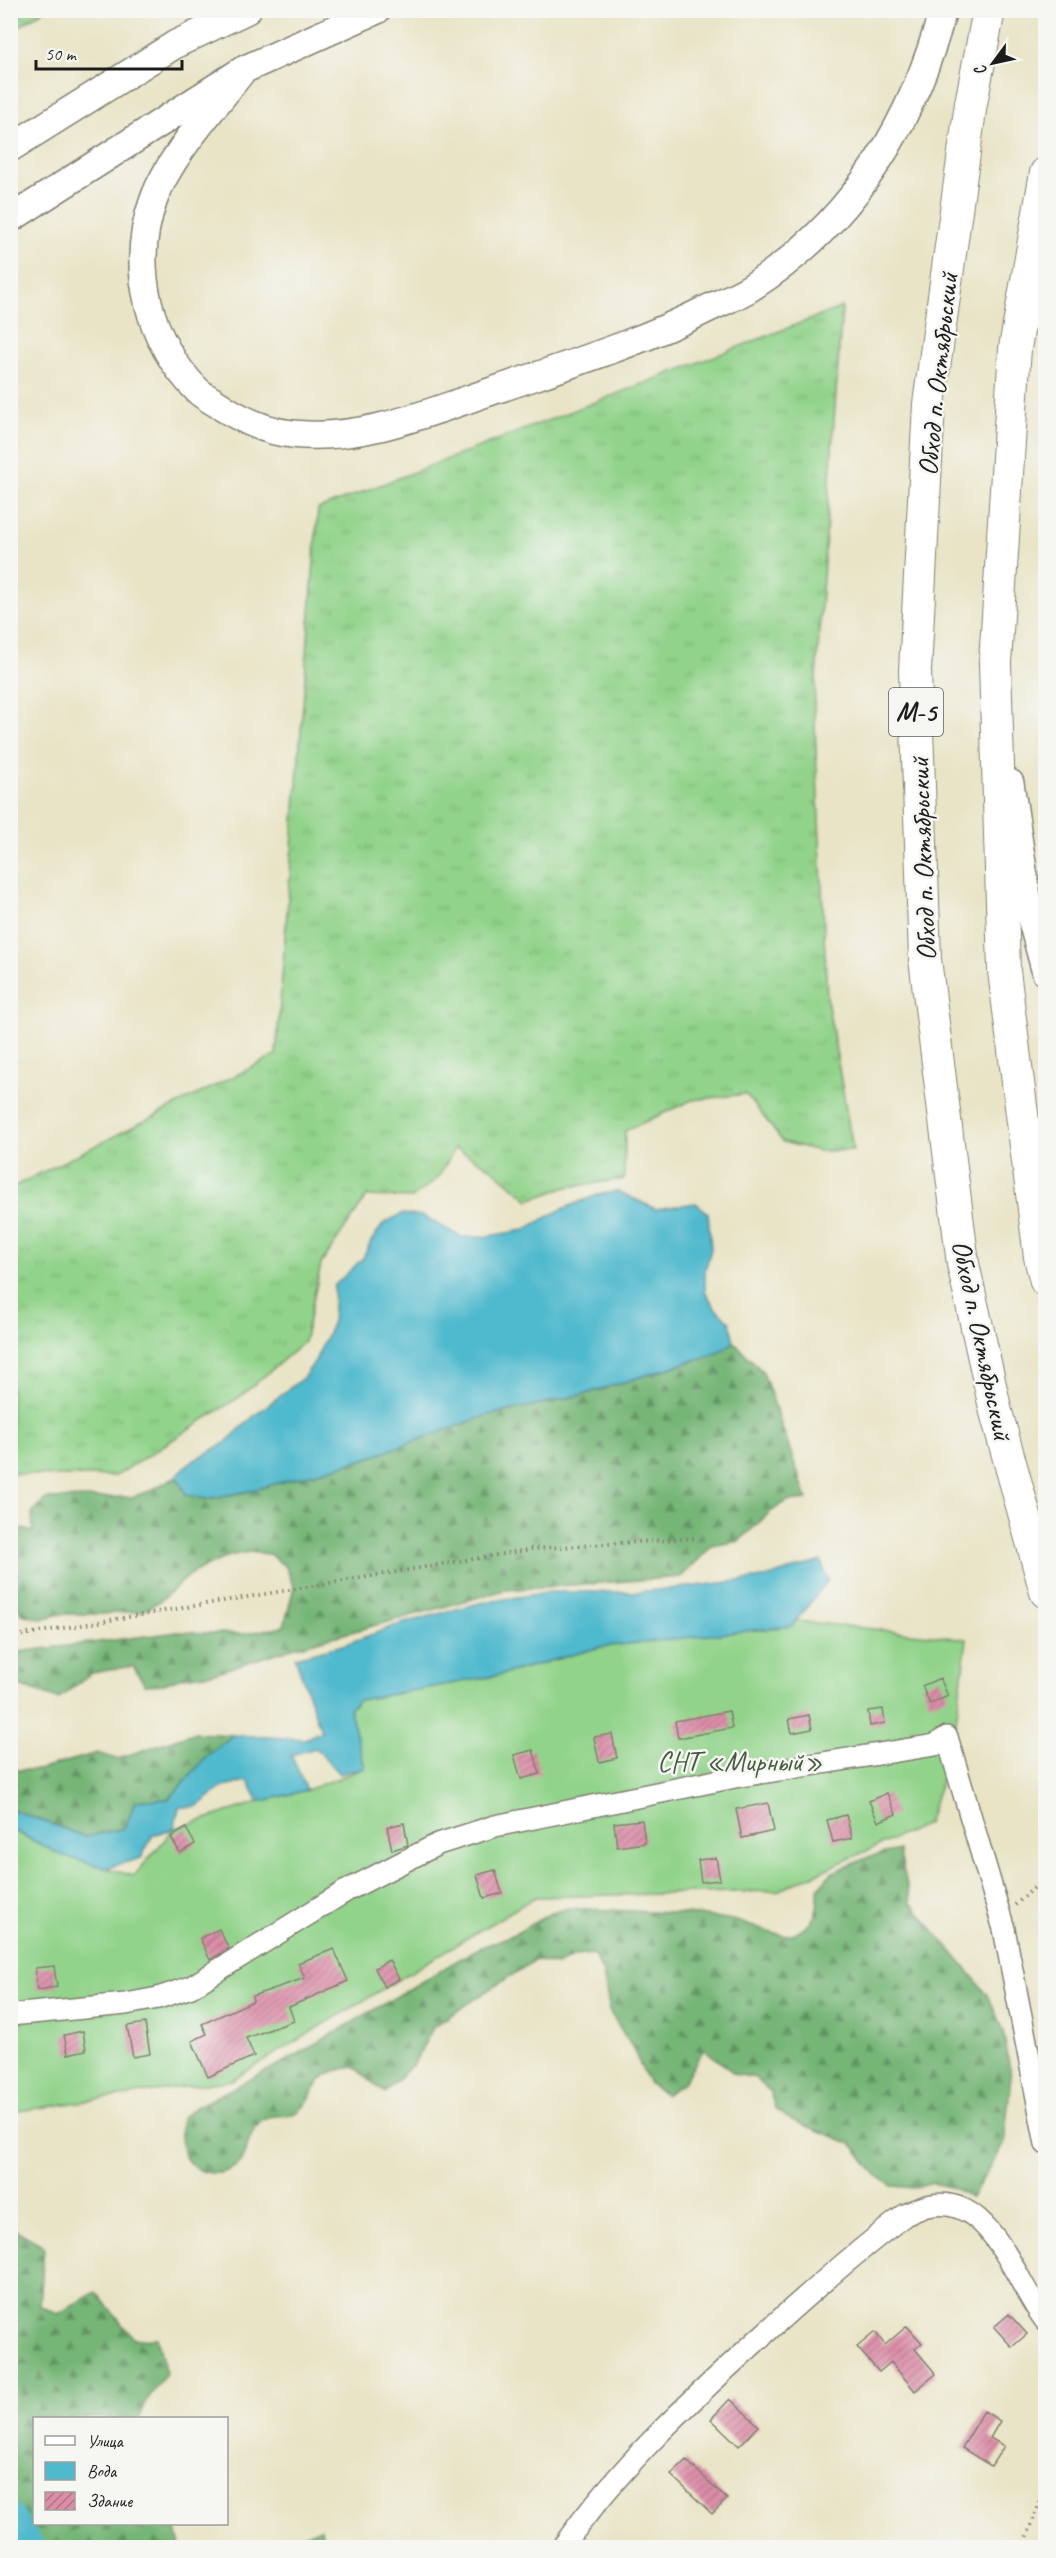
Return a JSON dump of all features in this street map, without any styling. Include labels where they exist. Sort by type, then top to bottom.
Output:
[{"type":"highway","name":"Обход п. Октябрьский","points":[[988,10],[971,103],[929,404],[915,671],[925,959],[963,1264],[996,1413],[1043,1582]]},
{"type":"highway","points":[[1046,172],[1015,348],[996,652],[1004,971],[1040,1257],[1046,1281]]},
{"type":"main road","points":[[10,148],[176,44],[247,10]]},
{"type":"main road","points":[[10,219],[243,70],[377,10]]},
{"type":"main road","points":[[243,70],[174,160],[154,197],[143,238],[143,281],[154,326],[172,362],[200,393],[244,420],[290,434],[339,436],[389,425],[592,357],[677,324],[749,288],[810,242],[863,184],[900,127],[930,57],[943,10]]},
{"type":"main road","points":[[996,694],[1029,910],[1046,973]]},
{"type":"street","points":[[10,2015],[126,2004],[158,1998],[191,1987],[346,1891],[438,1844],[495,1826],[735,1777],[935,1745],[947,1737],[1001,1918],[1046,2144]]},
{"type":"street","points":[[561,2547],[585,2515],[681,2410],[782,2318],[906,2215],[927,2206],[949,2205],[967,2210],[1010,2259],[1036,2310],[1046,2321]]},
{"type":"path","points":[[10,1636],[532,1549],[695,1538]]},
{"type":"path","points":[[1001,1918],[1046,1877]]},
{"type":"path","points":[[1022,2547],[1046,2488]]},
{"type":"green space","points":[[11,10],[43,10],[43,11],[11,32]]},
{"type":"green space","points":[[842,307],[814,706],[827,999],[853,1150],[819,1151],[783,1142],[746,1094],[692,1100],[625,1131],[624,1179],[567,1187],[529,1200],[490,1167],[455,1148],[438,1178],[412,1198],[367,1196],[321,1264],[304,1342],[241,1396],[116,1476],[11,1473],[11,1188],[276,1055],[318,509]]},
{"type":"green space","points":[[734,1342],[763,1372],[807,1499],[787,1501],[769,1513],[739,1541],[712,1546],[681,1577],[505,1590],[292,1648],[214,1673],[182,1677],[164,1684],[145,1685],[133,1666],[92,1673],[58,1699],[16,1685],[11,1686],[11,1653],[178,1632],[244,1634],[284,1626],[294,1587],[286,1567],[269,1554],[249,1552],[229,1556],[192,1573],[160,1601],[143,1611],[61,1614],[41,1619],[22,1614],[15,1602],[11,1623],[11,1526],[33,1532],[32,1513],[46,1499],[131,1497],[150,1491],[176,1476],[187,1495],[207,1499],[249,1491],[365,1459],[485,1416],[585,1394],[718,1353]]},
{"type":"green space","name":"СНТ «Мирный»","points":[[796,1621],[967,1639],[953,1744],[927,1824],[777,1891],[535,1897],[232,2080],[11,2112],[10,1829],[61,1855],[134,1876],[174,1829],[259,1802],[307,1790],[365,1768],[349,1708],[359,1700],[500,1675],[600,1647]]},
{"type":"green space","points":[[193,1733],[233,1735],[209,1754],[169,1799],[136,1801],[125,1828],[86,1837],[11,1809],[10,1770],[38,1770],[97,1753],[117,1759]]},
{"type":"green space","points":[[899,1850],[911,1903],[988,1995],[1003,2031],[1011,2076],[1004,2145],[971,2198],[953,2188],[933,2183],[915,2188],[892,2186],[876,2175],[852,2144],[794,2121],[776,2110],[770,2092],[755,2078],[735,2074],[704,2049],[682,2084],[666,2094],[649,2084],[632,2047],[610,2012],[603,1973],[593,1954],[574,1956],[556,1965],[535,1960],[434,2026],[414,2063],[385,2093],[354,2067],[334,2071],[325,2076],[305,2105],[297,2112],[272,2116],[261,2122],[253,2131],[241,2160],[232,2169],[216,2173],[201,2170],[194,2167],[184,2154],[181,2141],[181,2118],[196,2107],[290,2059],[477,1949],[515,1934],[549,1914],[568,1908],[692,1915],[733,1920],[772,1933],[788,1935],[802,1930],[812,1921],[817,1910],[818,1889],[831,1873],[871,1856]]},
{"type":"green space","points":[[10,2227],[44,2246],[40,2306],[58,2314],[96,2292],[134,2339],[157,2338],[166,2374],[144,2404],[140,2417],[33,2417],[33,2525],[175,2525],[180,2547],[11,2547]]},
{"type":"green space","points":[[321,2528],[325,2547],[292,2547],[301,2536]]},
{"type":"water","points":[[617,1191],[656,1209],[696,1203],[708,1213],[711,1249],[705,1270],[705,1291],[715,1308],[730,1322],[734,1342],[718,1353],[585,1394],[485,1416],[365,1459],[249,1491],[206,1499],[187,1495],[176,1476],[189,1463],[225,1443],[255,1415],[304,1377],[315,1361],[332,1324],[334,1286],[363,1258],[384,1223],[402,1214],[423,1216],[461,1237],[483,1237],[524,1230],[560,1210],[597,1195]]},
{"type":"water","points":[[821,1561],[828,1580],[792,1626],[600,1647],[500,1675],[359,1700],[349,1708],[365,1768],[339,1774],[316,1748],[291,1755],[307,1790],[259,1802],[248,1781],[224,1786],[196,1807],[179,1807],[174,1829],[153,1835],[141,1858],[106,1868],[61,1855],[11,1829],[11,1809],[86,1837],[125,1828],[135,1801],[169,1799],[209,1754],[233,1735],[305,1739],[321,1731],[295,1657],[343,1645],[400,1624],[480,1603],[550,1592],[636,1592],[763,1578]]},
{"type":"building","points":[[940,1678],[948,1696],[930,1704],[922,1686]]},
{"type":"building","points":[[883,1709],[885,1723],[870,1726],[868,1711]]},
{"type":"building","points":[[729,1711],[732,1728],[678,1738],[675,1721]]},
{"type":"building","points":[[809,1715],[812,1729],[792,1733],[789,1719]]},
{"type":"building","points":[[612,1734],[617,1758],[599,1762],[594,1737]]},
{"type":"building","points":[[533,1750],[540,1774],[521,1779],[514,1755]]},
{"type":"building","points":[[887,1793],[896,1814],[878,1822],[869,1801]]},
{"type":"building","points":[[768,1803],[774,1831],[742,1838],[736,1809]]},
{"type":"building","points":[[846,1815],[852,1838],[833,1842],[827,1820]]},
{"type":"building","points":[[642,1820],[645,1843],[617,1847],[614,1823]]},
{"type":"building","points":[[404,1823],[408,1845],[392,1850],[387,1827]]},
{"type":"building","points":[[186,1828],[195,1844],[180,1853],[171,1837]]},
{"type":"building","points":[[716,1858],[720,1880],[701,1882],[698,1860]]},
{"type":"building","points":[[495,1870],[502,1893],[484,1898],[477,1875]]},
{"type":"building","points":[[219,1929],[229,1949],[210,1960],[200,1938]]},
{"type":"building","points":[[334,1949],[348,1981],[289,2007],[294,2021],[246,2038],[254,2056],[208,2077],[192,2041],[207,2034],[202,2024],[253,2001],[252,1996],[305,1978],[298,1963]]},
{"type":"building","points":[[389,1960],[399,1979],[384,1987],[375,1968]]},
{"type":"building","points":[[54,1966],[57,1987],[37,1990],[35,1968]]},
{"type":"building","points":[[145,2023],[150,2054],[133,2057],[127,2026]]},
{"type":"building","points":[[83,2031],[86,2050],[68,2054],[64,2035]]},
{"type":"building","points":[[1009,2314],[1027,2334],[1012,2347],[994,2327]]},
{"type":"building","points":[[907,2326],[922,2343],[915,2349],[936,2374],[915,2391],[891,2362],[879,2372],[857,2347],[875,2332],[885,2345]]},
{"type":"building","points":[[730,2399],[759,2426],[739,2446],[711,2419]]},
{"type":"building","points":[[984,2411],[1000,2421],[990,2438],[1004,2446],[991,2466],[962,2448]]},
{"type":"building","points":[[686,2460],[727,2499],[712,2514],[671,2475]]},
{"type":"waterway","points":[[10,2521],[26,2548]]}]
